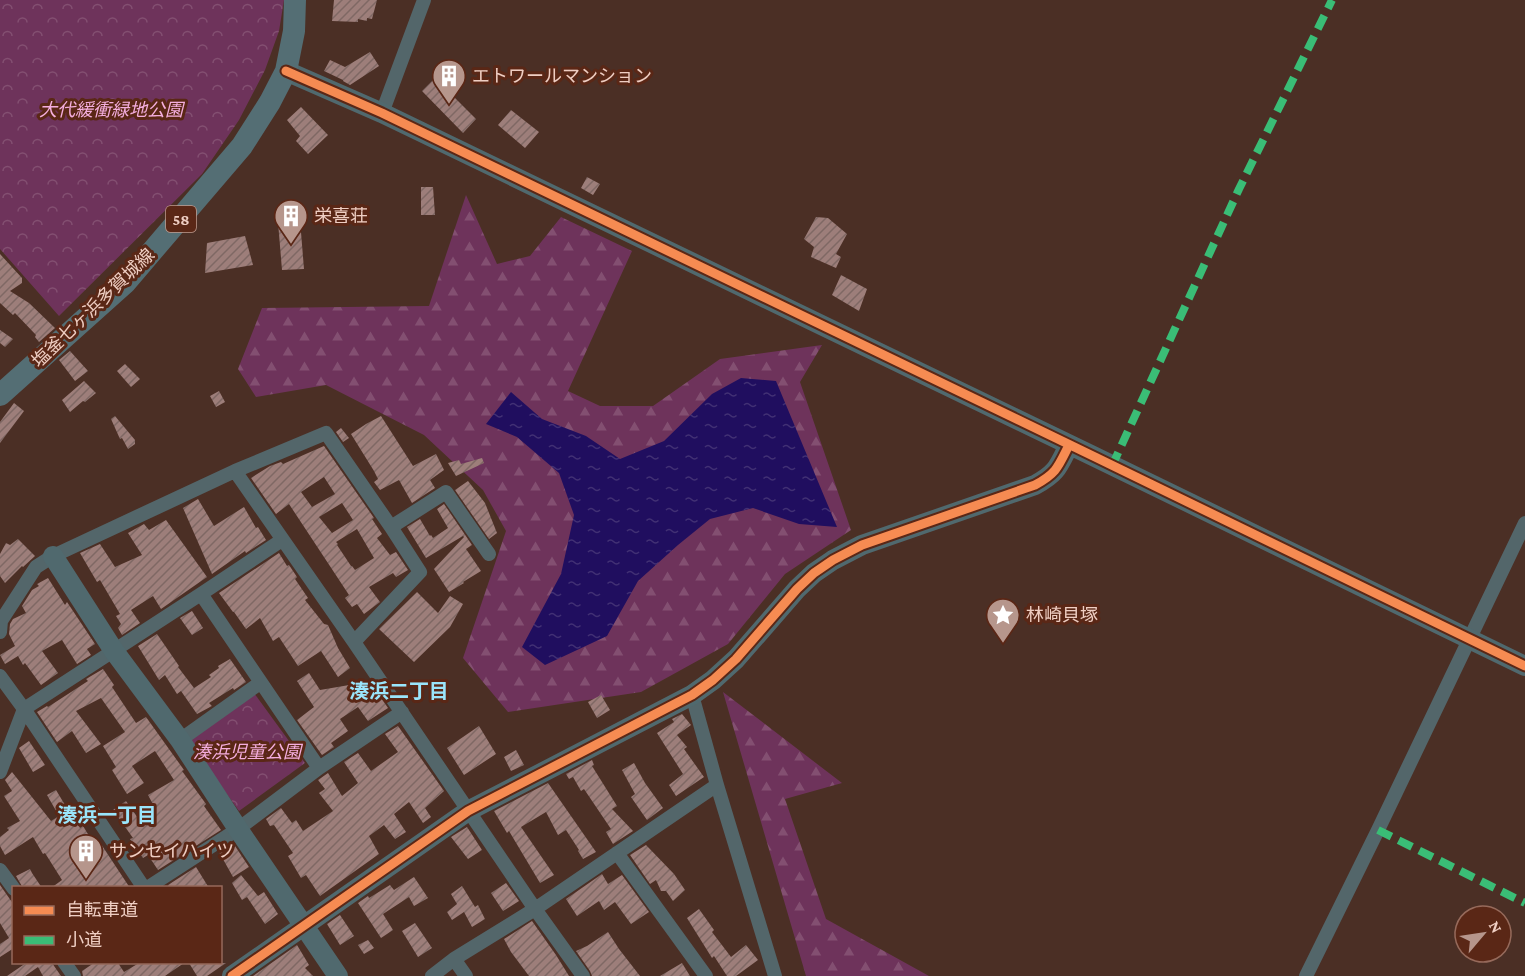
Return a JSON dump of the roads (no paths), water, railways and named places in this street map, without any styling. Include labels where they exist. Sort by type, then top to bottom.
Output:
[{"type":"main road","name":"塩釜七ヶ浜多賀城線","points":[[0,395],[125,283],[242,146],[270,102],[286,71],[293,37],[295,0]]},
{"type":"street","points":[[382,113],[424,0]]},
{"type":"street","points":[[286,71],[382,113],[1525,666]]},
{"type":"street","points":[[0,632],[1,621],[36,567],[54,556],[235,471],[326,433],[420,572],[354,642]]},
{"type":"street","points":[[232,976],[468,811],[692,695],[736,659],[797,589],[833,560],[862,545],[1035,485],[1054,473],[1069,445]]},
{"type":"street","points":[[235,471],[583,976]]},
{"type":"street","points":[[391,526],[446,492],[489,554]]},
{"type":"street","points":[[1306,976],[1525,523]]},
{"type":"street","points":[[0,772],[24,709],[282,540]]},
{"type":"street","points":[[54,556],[114,651],[180,740],[338,976]]},
{"type":"street","points":[[201,594],[319,768]]},
{"type":"street","points":[[0,676],[145,886]]},
{"type":"street","points":[[180,740],[260,683]]},
{"type":"street","points":[[692,695],[775,976]]},
{"type":"street","points":[[149,886],[238,829],[319,768],[402,712]]},
{"type":"street","points":[[432,976],[454,959],[535,909],[717,785]]},
{"type":"street","points":[[617,853],[706,976]]},
{"type":"street","points":[[0,870],[12,886]]},
{"type":"street","points":[[454,959],[466,976]]},
{"type":"street","points":[[65,964],[74,976]]},
{"type":"water","points":[[741,378],[776,381],[837,527],[799,524],[753,508],[710,519],[638,581],[607,636],[545,665],[522,647],[561,574],[574,515],[559,473],[517,437],[486,424],[511,392],[542,419],[586,436],[620,459],[664,441],[712,394]]},
{"type":"place","name":"エトワールマンション","points":[[449,105]]},
{"type":"place","name":"栄喜荘","points":[[291,245]]},
{"type":"place","name":"林崎貝塚","points":[[1003,644]]},
{"type":"place","name":"サンセイハイツ","points":[[86,880]]},
{"type":"district","name":"湊浜二丁目","points":[[399,691]]},
{"type":"district","name":"湊浜一丁目","points":[[107,815]]},
{"type":"park label","name":"大代緩衝緑地公園","points":[[111,110]]},
{"type":"park label","name":"湊浜児童公園","points":[[247,752]]}]
